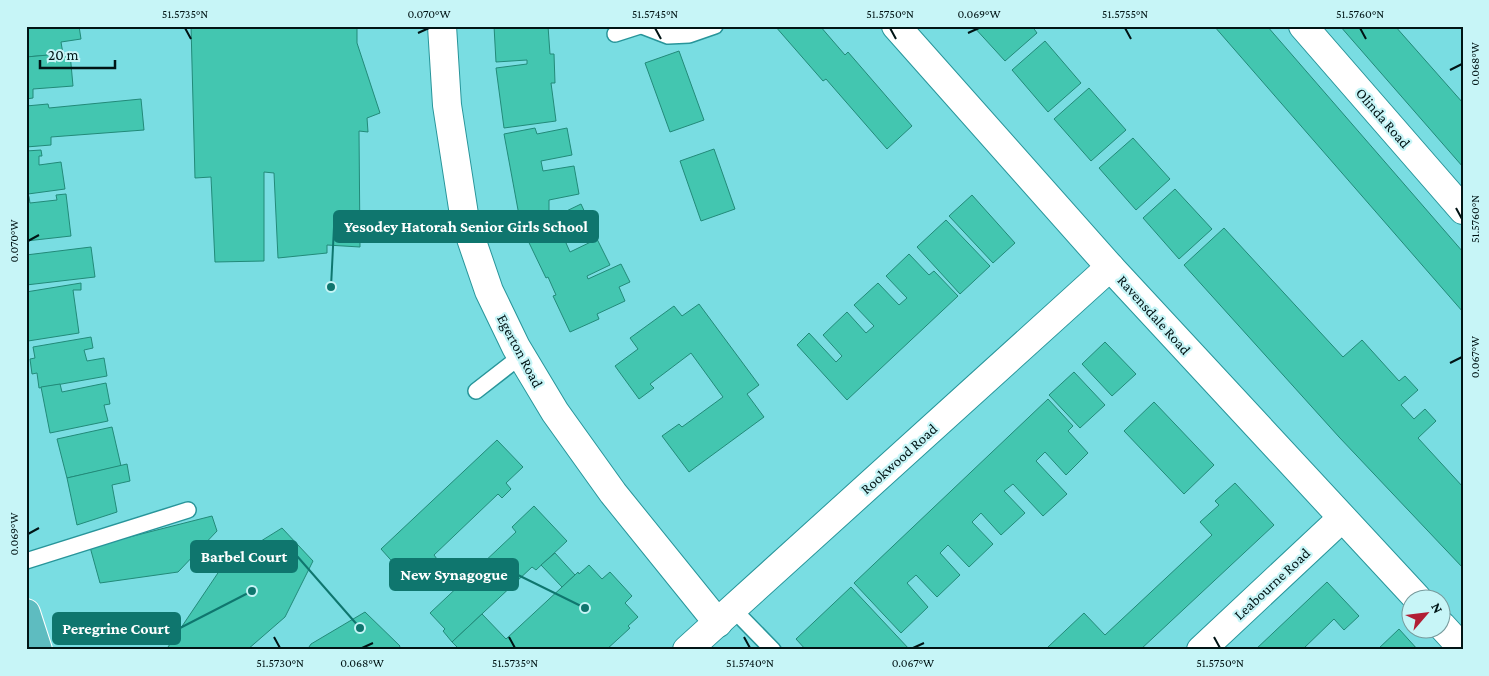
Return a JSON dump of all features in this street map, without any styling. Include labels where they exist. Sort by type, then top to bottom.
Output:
[{"type":"highway","points":[[26,613],[38,650]]},
{"type":"street","name":"Egerton Road","points":[[442,26],[447,105],[465,221],[489,291],[516,347],[555,412],[613,493],[726,616]]},
{"type":"street","name":"Ravensdale Road","points":[[896,26],[1110,267],[1408,588]]},
{"type":"street","name":"Olinda Road","points":[[1303,26],[1463,210]]},
{"type":"street","name":"Rookwood Road","points":[[687,650],[1110,267]]},
{"type":"street","name":"Leabourne Road","points":[[1201,650],[1342,518]]},
{"type":"street","points":[[1452,637],[1463,649]]},
{"type":"lane","points":[[615,34],[641,26],[668,36],[689,35],[715,26]]},
{"type":"lane","points":[[476,391],[521,356]]},
{"type":"lane","points":[[26,562],[188,510]]},
{"type":"lane","points":[[726,616],[774,650]]},
{"type":"building","points":[[26,26],[79,26],[81,39],[61,42],[63,54],[26,57]]},
{"type":"building","points":[[191,26],[357,26],[357,43],[380,113],[367,118],[368,132],[359,131],[360,247],[327,245],[327,253],[278,258],[274,173],[264,172],[264,261],[215,262],[211,177],[195,178]]},
{"type":"building","points":[[494,26],[548,26],[550,54],[554,54],[555,83],[551,83],[556,121],[504,128],[496,68],[527,64],[527,60],[496,62]]},
{"type":"building","points":[[775,26],[820,26],[845,55],[848,52],[912,126],[887,149],[826,79],[823,81]]},
{"type":"building","points":[[973,26],[1032,26],[1037,33],[1005,61]]},
{"type":"building","points":[[1214,26],[1267,26],[1463,252],[1463,312]]},
{"type":"building","points":[[1340,26],[1395,26],[1463,103],[1463,167]]},
{"type":"building","points":[[1045,41],[1081,83],[1048,112],[1012,70]]},
{"type":"building","points":[[679,51],[704,120],[670,132],[645,63]]},
{"type":"building","points":[[70,53],[73,86],[33,89],[33,98],[26,99],[26,57]]},
{"type":"building","points":[[1089,88],[1126,130],[1091,161],[1054,119]]},
{"type":"building","points":[[141,99],[144,130],[51,137],[51,145],[26,147],[26,106],[48,104],[49,108]]},
{"type":"building","points":[[535,128],[537,134],[567,128],[572,155],[541,161],[543,171],[574,166],[579,194],[549,200],[549,213],[552,218],[581,204],[593,230],[566,243],[570,252],[597,239],[610,265],[587,276],[588,279],[621,264],[630,282],[619,287],[625,301],[597,314],[599,319],[570,332],[553,296],[556,295],[548,277],[546,278],[521,226],[504,134]]},
{"type":"building","points":[[1133,138],[1170,179],[1136,210],[1099,168]]},
{"type":"building","points":[[714,149],[735,209],[701,221],[680,161]]},
{"type":"building","points":[[41,150],[42,156],[39,156],[39,165],[61,162],[65,189],[28,194],[29,197],[26,197],[26,151]]},
{"type":"building","points":[[1175,189],[1212,229],[1179,259],[1143,218]]},
{"type":"building","points":[[66,194],[71,236],[26,241],[26,197],[29,197],[30,203],[57,200],[56,195]]},
{"type":"building","points":[[972,195],[1015,243],[993,263],[949,216]]},
{"type":"building","points":[[946,220],[990,266],[960,294],[917,247]]},
{"type":"building","points":[[1224,228],[1343,357],[1362,340],[1399,381],[1405,376],[1418,390],[1401,405],[1414,419],[1425,409],[1436,421],[1418,438],[1463,487],[1463,568],[1339,437],[1184,265]]},
{"type":"building","points":[[91,247],[95,277],[26,285],[26,255]]},
{"type":"building","points":[[909,254],[929,275],[934,271],[958,296],[847,400],[797,345],[809,333],[836,362],[842,356],[823,335],[847,312],[866,333],[874,326],[854,305],[878,283],[899,305],[907,298],[886,276]]},
{"type":"building","points":[[81,283],[81,290],[73,290],[79,333],[28,341],[26,331],[26,292]]},
{"type":"building","points":[[699,304],[759,385],[747,394],[764,417],[689,472],[662,436],[679,424],[682,427],[723,397],[691,353],[650,384],[654,388],[639,399],[615,366],[638,349],[630,338],[674,306],[682,316]]},
{"type":"building","points":[[91,337],[93,348],[84,350],[87,361],[104,358],[107,376],[39,388],[37,373],[32,374],[30,359],[35,358],[33,347]]},
{"type":"building","points":[[1105,342],[1136,374],[1112,396],[1082,364]]},
{"type":"building","points":[[1074,372],[1105,405],[1080,428],[1049,395]]},
{"type":"building","points":[[106,383],[110,404],[104,405],[108,421],[50,433],[41,387],[60,384],[62,392]]},
{"type":"building","points":[[1048,399],[1073,426],[1068,431],[1088,453],[1066,475],[1045,452],[1036,461],[1067,494],[1043,516],[1013,484],[1004,491],[1025,513],[1001,535],[981,513],[972,522],[993,544],[969,567],[948,545],[940,553],[960,575],[937,597],[916,575],[907,583],[928,607],[901,633],[854,583]]},
{"type":"building","points":[[1154,402],[1214,465],[1184,494],[1124,431]]},
{"type":"building","points":[[112,427],[121,466],[67,478],[57,439]]},
{"type":"building","points":[[497,440],[523,467],[506,483],[511,489],[502,498],[498,494],[434,555],[437,559],[429,567],[423,561],[406,577],[381,549]]},
{"type":"building","points":[[127,464],[130,481],[112,485],[117,512],[77,525],[67,478]]},
{"type":"building","points":[[1235,483],[1274,525],[1140,650],[1051,650],[1048,647],[1084,613],[1105,635],[1212,535],[1200,522],[1219,505],[1215,501]]},
{"type":"building","points":[[534,506],[567,541],[536,570],[532,567],[452,642],[443,631],[445,629],[430,613],[516,532],[512,527]]},
{"type":"building","points":[[212,516],[217,531],[178,572],[100,583],[90,547]]},
{"type":"building","points":[[282,528],[313,561],[285,617],[247,650],[166,650],[224,564]]},
{"type":"building","points":[[555,553],[575,575],[562,587],[541,565]]},
{"type":"building","points":[[589,565],[602,579],[610,572],[632,596],[625,603],[638,617],[628,626],[630,628],[606,650],[460,650],[452,642],[482,614],[506,639],[578,572],[579,574]]},
{"type":"building","points":[[1327,582],[1359,616],[1344,630],[1334,619],[1302,650],[1255,650]]},
{"type":"building","points":[[851,587],[910,650],[806,650],[796,639]]},
{"type":"building","points":[[365,612],[400,646],[398,650],[307,650],[311,644]]},
{"type":"building","points":[[1399,629],[1402,632],[1402,638],[1407,638],[1418,650],[1377,650]]},
{"type":"place","name":"Yesodey Hatorah Senior Girls School","points":[[331,287]]},
{"type":"place","name":"Peregrine Court","points":[[252,591]]},
{"type":"place","name":"New Synagogue","points":[[585,608]]},
{"type":"place","name":"Barbel Court","points":[[360,628]]}]
